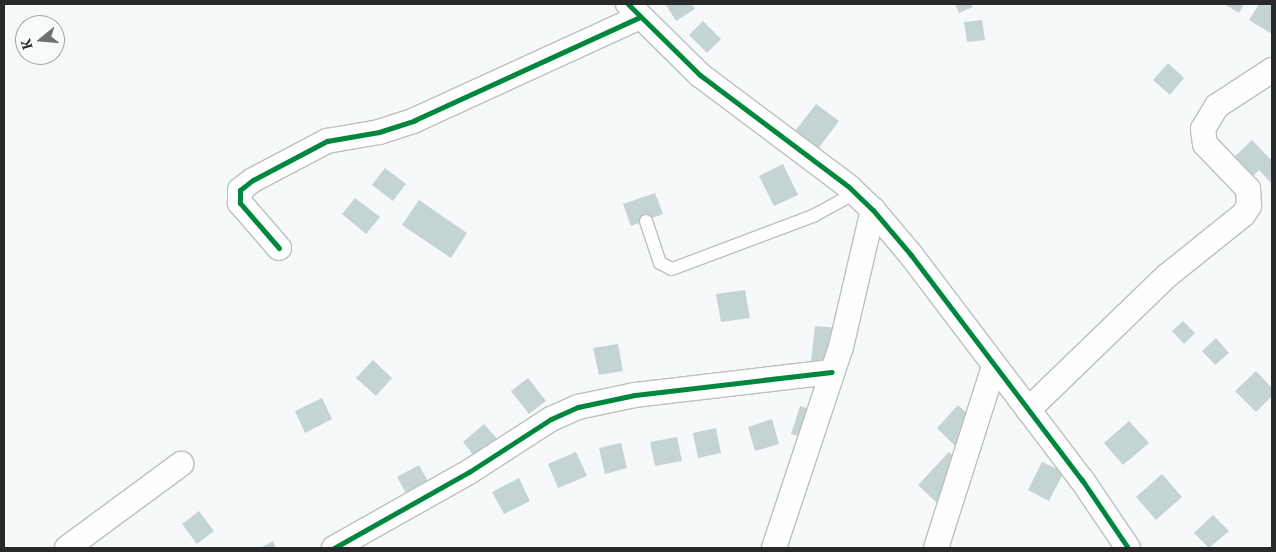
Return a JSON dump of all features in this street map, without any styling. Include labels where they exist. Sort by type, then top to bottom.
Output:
[{"type":"street","points":[[279,248],[240,202],[240,190],[253,180],[327,141],[379,132],[415,120],[634,10],[700,75],[855,193],[873,210],[1028,410],[1128,548]]},
{"type":"street","points":[[1028,410],[1168,275],[1243,215],[1249,206],[1248,189],[1205,144],[1203,129],[1217,106],[1272,70]]},
{"type":"street","points":[[774,548],[841,347],[873,210]]},
{"type":"street","points":[[936,548],[994,366]]},
{"type":"street","points":[[334,548],[469,472],[551,419],[578,407],[635,395],[832,372]]},
{"type":"street","points":[[67,548],[181,464]]},
{"type":"lane","points":[[646,221],[660,263],[672,269],[813,216],[855,193]]},
{"type":"building","points":[[691,4],[695,9],[676,21],[666,5]]},
{"type":"building","points":[[955,4],[971,4],[973,7],[959,13]]},
{"type":"building","points":[[1224,4],[1244,4],[1239,13]]},
{"type":"building","points":[[1259,4],[1272,4],[1272,34],[1249,20]]},
{"type":"building","points":[[982,20],[985,40],[967,42],[964,22]]},
{"type":"building","points":[[703,21],[721,39],[707,53],[689,35]]},
{"type":"building","points":[[1168,63],[1184,78],[1170,95],[1153,80]]},
{"type":"building","points":[[816,104],[839,121],[818,149],[795,131]]},
{"type":"building","points":[[1252,140],[1270,159],[1272,157],[1272,184],[1259,170],[1252,177],[1233,158]]},
{"type":"building","points":[[783,164],[798,195],[774,206],[759,176]]},
{"type":"building","points":[[385,168],[406,184],[393,201],[372,185]]},
{"type":"building","points":[[655,193],[663,214],[631,226],[623,204]]},
{"type":"building","points":[[355,198],[380,217],[366,234],[342,214]]},
{"type":"building","points":[[419,200],[467,233],[451,258],[402,225]]},
{"type":"building","points":[[745,290],[750,318],[721,322],[716,294]]},
{"type":"building","points":[[1183,321],[1195,333],[1184,344],[1172,331]]},
{"type":"building","points":[[815,326],[848,329],[844,364],[811,361]]},
{"type":"building","points":[[1216,338],[1229,353],[1215,365],[1202,351]]},
{"type":"building","points":[[618,344],[623,371],[599,375],[593,348]]},
{"type":"building","points":[[373,360],[392,378],[376,396],[356,378]]},
{"type":"building","points":[[1256,371],[1272,388],[1272,396],[1256,412],[1235,391]]},
{"type":"building","points":[[528,378],[546,401],[529,414],[511,391]]},
{"type":"building","points":[[322,398],[332,419],[305,433],[295,411]]},
{"type":"building","points":[[958,405],[981,427],[959,450],[937,428]]},
{"type":"building","points":[[800,406],[827,414],[818,442],[791,434]]},
{"type":"building","points":[[772,419],[779,444],[755,451],[748,427]]},
{"type":"building","points":[[1129,421],[1149,443],[1123,465],[1104,443]]},
{"type":"building","points":[[484,424],[502,444],[480,463],[463,442]]},
{"type":"building","points":[[716,428],[721,453],[698,458],[693,433]]},
{"type":"building","points":[[677,437],[682,461],[655,466],[650,442]]},
{"type":"building","points":[[621,443],[627,468],[605,474],[599,448]]},
{"type":"building","points":[[576,452],[587,476],[558,488],[548,464]]},
{"type":"building","points":[[949,452],[970,472],[939,505],[918,485]]},
{"type":"building","points":[[1042,462],[1064,472],[1049,501],[1028,490]]},
{"type":"building","points":[[419,465],[430,485],[408,497],[397,477]]},
{"type":"building","points":[[1162,474],[1182,497],[1156,520],[1136,497]]},
{"type":"building","points":[[519,478],[530,501],[504,514],[492,492]]},
{"type":"building","points":[[199,511],[214,531],[197,544],[182,524]]},
{"type":"building","points":[[1213,515],[1229,531],[1209,548],[1194,533]]},
{"type":"building","points":[[273,541],[276,548],[260,548]]},
{"type":"cycle path","points":[[628,4],[700,75],[849,187],[873,210],[911,255],[1082,480],[1128,548]]},
{"type":"cycle path","points":[[279,248],[240,203],[240,190],[253,180],[327,141],[379,132],[415,120],[640,17]]},
{"type":"cycle path","points":[[334,548],[469,472],[551,419],[578,407],[635,395],[832,372]]}]
